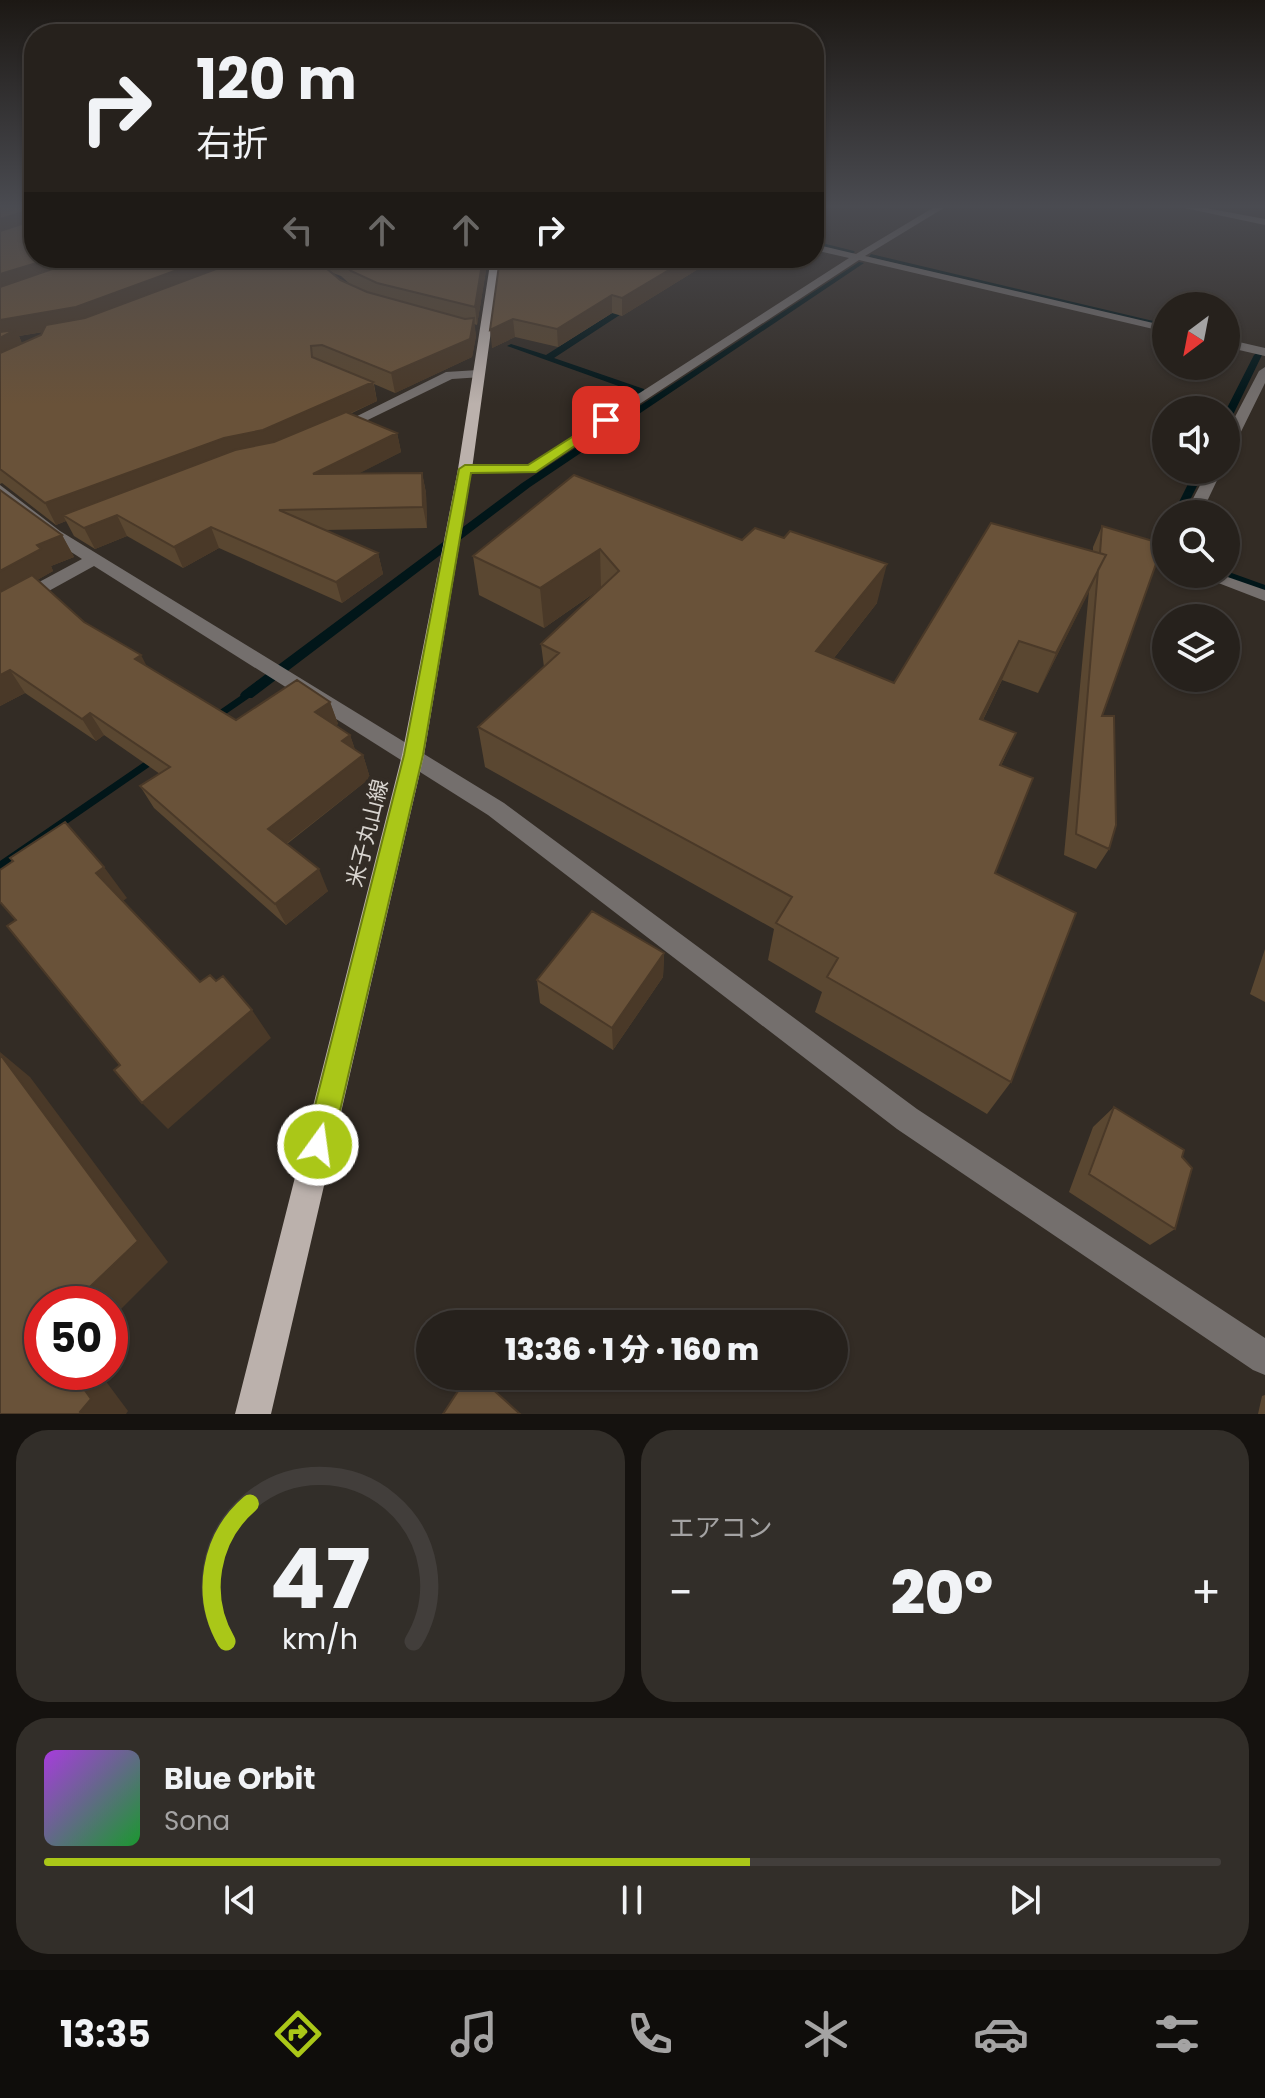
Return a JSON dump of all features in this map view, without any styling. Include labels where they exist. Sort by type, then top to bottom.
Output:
[{"type":"main road","name":"米子丸山線","points":[[253,1414],[413,755],[465,469],[478,374],[476,331],[492,272]]},
{"type":"street","points":[[465,469],[531,469],[834,272]]},
{"type":"street","points":[[921,272],[1152,326]]},
{"type":"street","points":[[1240,346],[1265,352]]},
{"type":"street","points":[[1240,420],[1265,371]]},
{"type":"street","points":[[328,434],[388,398],[450,375],[478,374]]},
{"type":"street","points":[[0,490],[61,531],[94,559],[496,809],[907,1119],[1265,1358]]},
{"type":"street","points":[[4,609],[94,559]]},
{"type":"street","points":[[1240,587],[1265,596]]},
{"type":"shaded area","points":[[257,681],[265,687],[0,870],[0,861],[246,692]]},
{"type":"building","points":[[43,272],[172,272],[76,307],[0,320],[0,287]]},
{"type":"building","points":[[208,272],[331,272],[340,280],[367,292],[465,319],[474,318],[470,339],[391,373],[322,345],[311,346],[312,357],[373,382],[263,430],[224,438],[45,503],[0,469],[0,353],[41,335],[46,325],[85,318]]},
{"type":"building","points":[[353,272],[481,272],[475,307],[377,283]]},
{"type":"building","points":[[498,272],[666,272],[622,298],[612,295],[557,329],[513,319],[490,330]]},
{"type":"building","points":[[15,330],[0,338],[0,332]]},
{"type":"building","points":[[346,412],[397,433],[313,474],[422,473],[423,507],[279,510],[378,553],[336,582],[211,527],[174,547],[117,515],[84,528],[63,515],[235,450],[274,442]]},
{"type":"building","points":[[574,475],[742,540],[755,528],[784,538],[790,531],[887,564],[816,651],[894,683],[991,523],[1106,555],[1056,653],[1019,641],[980,719],[1016,733],[1000,765],[1033,778],[995,873],[1076,913],[1011,1082],[827,977],[838,958],[776,923],[792,897],[478,727],[559,653],[541,644],[619,571],[600,549],[540,588],[473,556]]},
{"type":"building","points":[[0,490],[62,535],[37,545],[41,549],[0,571]]},
{"type":"building","points":[[1102,526],[1152,541],[1152,575],[1102,716],[1114,716],[1116,825],[1109,849],[1076,834],[1098,570],[1106,555],[1100,553]]},
{"type":"building","points":[[32,575],[84,622],[141,655],[135,659],[236,720],[297,680],[330,702],[315,712],[350,735],[342,741],[363,755],[268,829],[319,869],[275,904],[140,786],[170,767],[90,713],[82,719],[10,670],[0,675],[0,592]]},
{"type":"building","points":[[65,822],[104,867],[96,873],[200,982],[210,975],[216,981],[223,976],[252,1010],[142,1103],[114,1070],[120,1065],[7,926],[16,920],[0,902],[0,870],[13,861],[10,858]]},
{"type":"building","points":[[592,911],[664,953],[612,1028],[537,980]]},
{"type":"building","points":[[0,1054],[138,1241],[91,1286],[24,1286],[24,1390],[85,1390],[91,1399],[80,1412],[82,1414],[0,1414]]},
{"type":"building","points":[[1114,1107],[1184,1150],[1182,1157],[1192,1168],[1175,1229],[1089,1174]]},
{"type":"building","points":[[459,1390],[493,1390],[520,1414],[443,1414]]},
{"type":"waterway","points":[[247,695],[526,485],[847,272]]},
{"type":"waterway","points":[[938,272],[1152,323]]},
{"type":"waterway","points":[[547,358],[631,305]]},
{"type":"waterway","points":[[511,346],[547,358]]},
{"type":"waterway","points":[[1238,396],[1258,355]]},
{"type":"waterway","points":[[547,358],[641,391]]},
{"type":"waterway","points":[[1185,500],[1193,484]]},
{"type":"waterway","points":[[1240,580],[1265,589]]},
{"type":"route","points":[[318,1145],[413,755],[465,469],[531,469],[606,420]]}]
